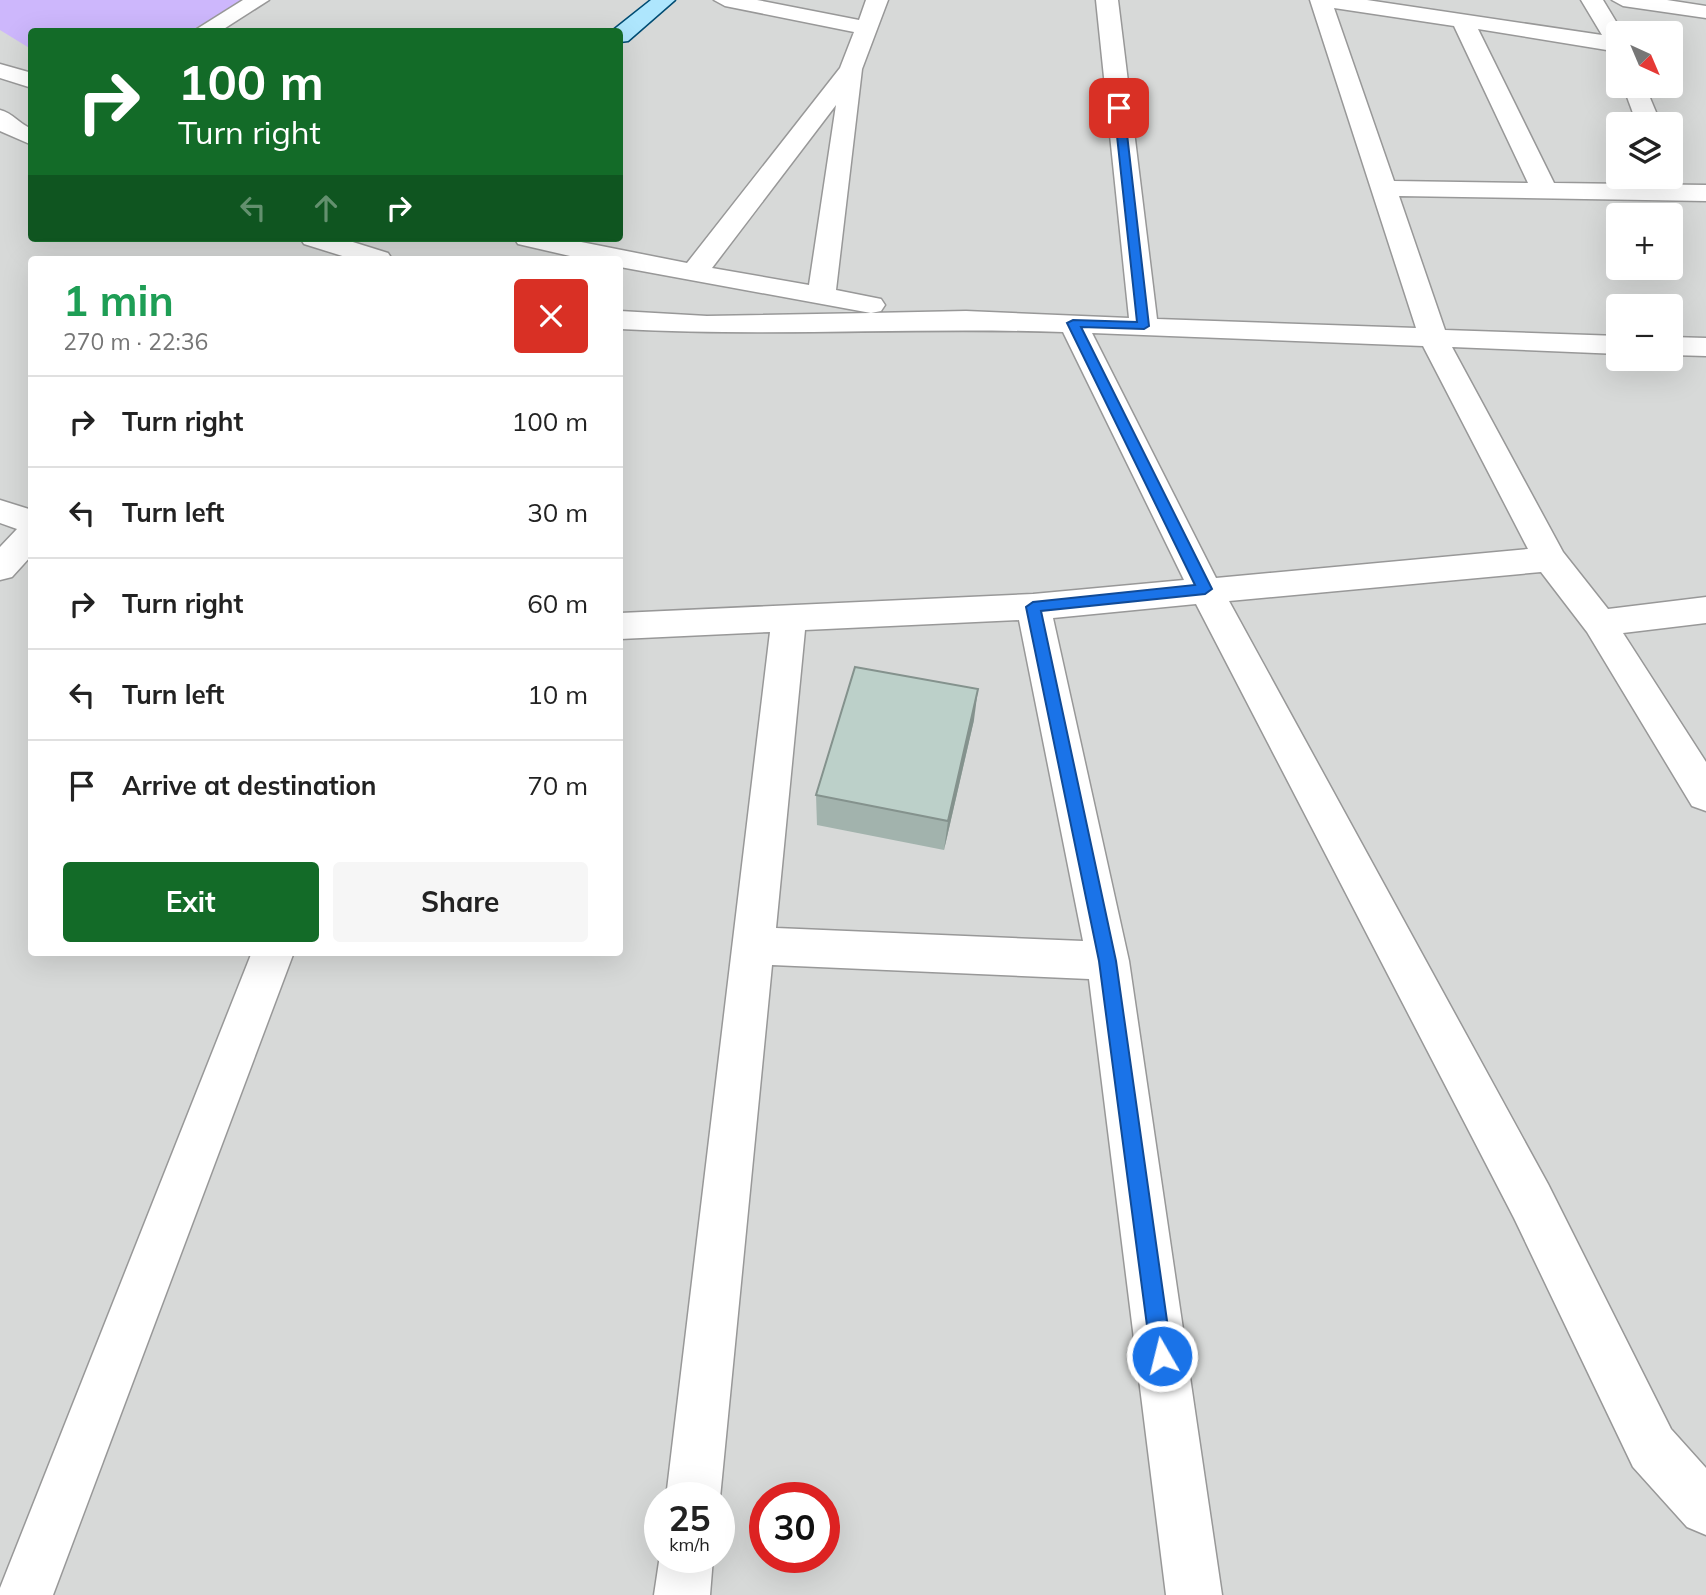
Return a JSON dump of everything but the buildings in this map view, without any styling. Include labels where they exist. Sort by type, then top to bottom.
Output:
[{"type":"street","points":[[210,28],[258,0]]},
{"type":"street","points":[[623,34],[664,0]]},
{"type":"street","points":[[725,0],[866,28]]},
{"type":"street","points":[[821,297],[853,65],[877,0]]},
{"type":"street","points":[[1107,0],[1144,326]]},
{"type":"street","points":[[1592,0],[1606,23]]},
{"type":"street","points":[[1623,0],[1706,12]]},
{"type":"street","points":[[1606,42],[1332,1],[1384,188],[1434,340],[1550,559],[1599,623],[1706,795]]},
{"type":"street","points":[[1463,22],[1544,189]]},
{"type":"street","points":[[693,274],[853,65]]},
{"type":"street","points":[[0,71],[28,80]]},
{"type":"street","points":[[1384,188],[1606,187]]},
{"type":"street","points":[[1683,187],[1706,193]]},
{"type":"street","points":[[326,242],[370,256]]},
{"type":"street","points":[[545,242],[606,256]]},
{"type":"street","points":[[623,260],[821,297],[967,320]]},
{"type":"street","points":[[623,342],[631,322],[707,326],[967,320],[1606,345]]},
{"type":"street","points":[[1073,323],[1205,589],[1531,1200],[1652,1448],[1706,1508]]},
{"type":"street","points":[[1683,346],[1706,347]]},
{"type":"street","points":[[0,511],[28,521]]},
{"type":"street","points":[[0,568],[28,538]]},
{"type":"street","points":[[623,626],[1033,607],[1550,559]]},
{"type":"street","points":[[1033,607],[1108,961],[1194,1595]]},
{"type":"street","points":[[1599,623],[1706,610]]},
{"type":"street","points":[[695,1482],[789,620]]},
{"type":"street","points":[[755,946],[1108,961]]},
{"type":"street","points":[[25,1595],[271,956]]},
{"type":"street","points":[[682,1595],[684,1573]]},
{"type":"shaded area","points":[[0,0],[1706,0],[1706,1595],[0,1595]]},
{"type":"shaded area","points":[[0,0],[244,0],[195,28],[28,28],[28,47],[0,30]]},
{"type":"route","points":[[1119,108],[1144,326],[1073,323],[1205,589],[1033,607],[1055,722],[1108,961],[1162,1356]]}]
